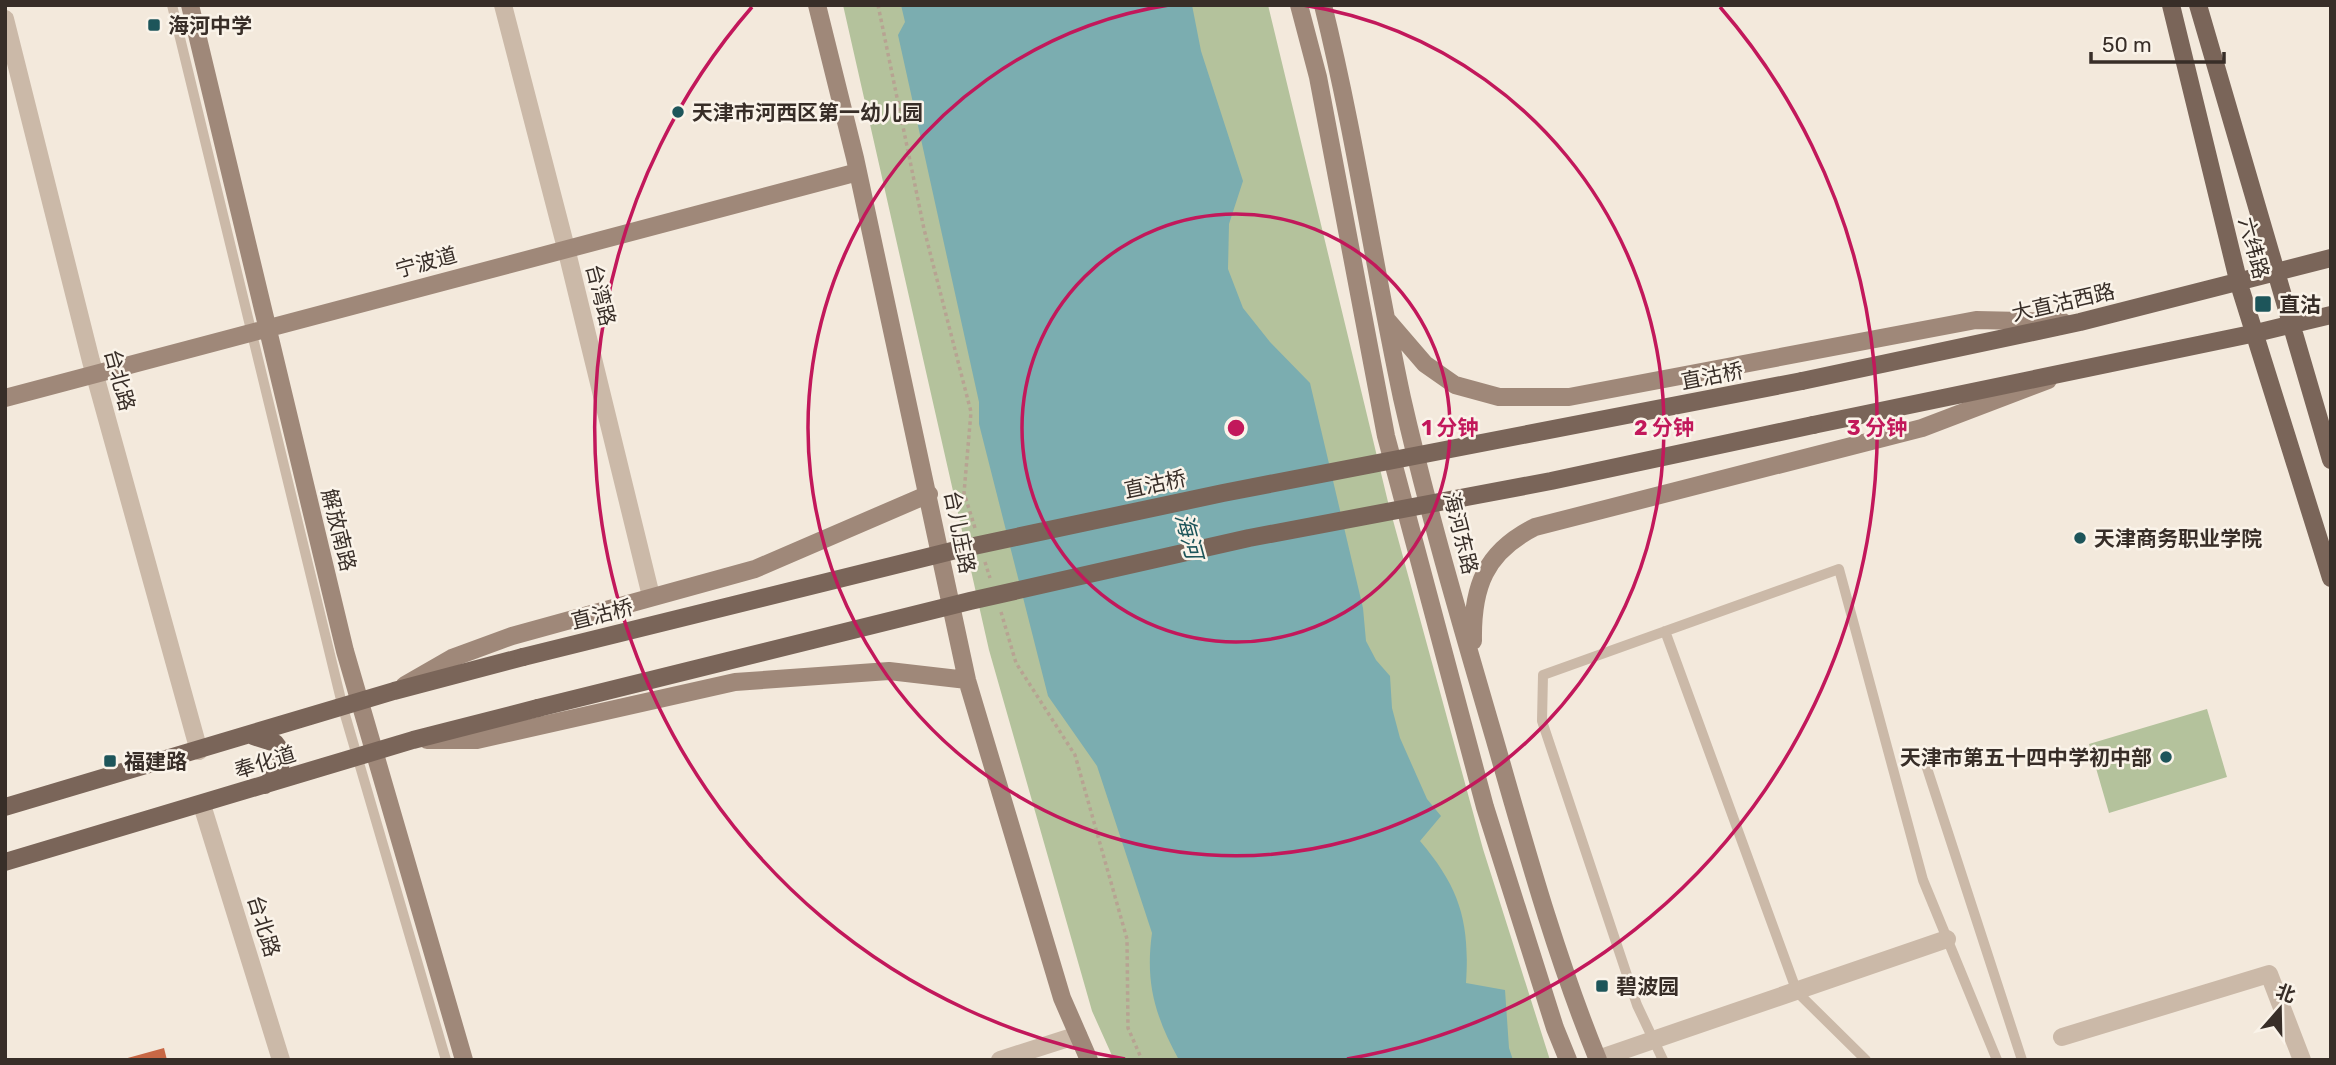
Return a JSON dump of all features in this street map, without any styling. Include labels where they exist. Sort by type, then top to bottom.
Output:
[{"type":"main road","name":"解放南路","points":[[190,5],[258,329],[351,705],[464,1060]]},
{"type":"main road","name":"台儿庄路","points":[[817,5],[858,172],[967,680],[1062,998],[1088,1060]]},
{"type":"main road","points":[[1299,5],[1318,77],[1386,436],[1485,807],[1568,1060]]},
{"type":"main road","name":"海河东路","points":[[1323,5],[1344,89],[1402,398],[1473,666],[1524,843],[1582,1019],[1598,1059]]},
{"type":"main road","name":"六纬路","points":[[2171,5],[2239,284],[2331,578]]},
{"type":"main road","name":"六纬路","points":[[2198,5],[2331,460]]},
{"type":"main road","name":"宁波道","points":[[5,398],[858,172]]},
{"type":"main road","name":"大直沽西路","points":[[1802,381],[2080,322],[2239,284],[2331,258]]},
{"type":"main road","points":[[1473,666],[1472,615],[1483,573],[1510,539],[1522,533],[1565,518],[1922,428],[2020,393],[2069,371],[2291,326],[2331,315]]},
{"type":"main road","points":[[1388,321],[1425,364],[1455,385],[1499,397],[1569,397],[1976,320],[2080,322]]},
{"type":"main road","name":"奉化道","points":[[5,862],[413,740],[970,601],[1248,538],[1551,481],[2069,371]]},
{"type":"main road","name":"直沽桥","points":[[523,657],[960,549],[1223,493],[1802,381]]},
{"type":"main road","points":[[394,691],[452,658],[512,636],[755,569],[929,494]]},
{"type":"main road","name":"奉化道","points":[[5,807],[394,691],[523,657]]},
{"type":"main road","points":[[413,740],[477,740],[735,682],[889,671],[967,680]]},
{"type":"main road","points":[[246,737],[269,738],[279,748],[279,770],[265,785]]},
{"type":"street","name":"台湾路","points":[[503,5],[566,248],[650,596]]},
{"type":"street","name":"台北路","points":[[5,19],[95,375],[199,751]]},
{"type":"street","name":"台北路","points":[[202,805],[281,1060]]},
{"type":"street","points":[[1598,1059],[1654,1042],[1947,939]]},
{"type":"street","points":[[2062,1037],[2269,974],[2302,1060]]},
{"type":"street","points":[[1000,1060],[1078,1035]]},
{"type":"lane","name":"解放南路","points":[[172,5],[258,329]]},
{"type":"lane","points":[[1662,1060],[1637,1005],[1542,721],[1543,675],[1839,569],[1923,880],[1997,1060]]},
{"type":"lane","points":[[1665,631],[1797,992],[1866,1060]]},
{"type":"lane","name":"解放南路","points":[[365,754],[446,1060]]},
{"type":"lane","points":[[1926,765],[2022,1060]]},
{"type":"green space","points":[[843,5],[1268,5],[1388,502],[1483,849],[1550,1060],[1114,1060],[1092,1011],[989,650]]},
{"type":"green space","points":[[2207,709],[2227,777],[2109,813],[2089,744]]},
{"type":"water","name":"海河","points":[[901,5],[1192,5],[1201,51],[1243,181],[1229,224],[1228,269],[1243,308],[1270,342],[1310,383],[1363,608],[1366,641],[1376,660],[1390,676],[1392,708],[1400,738],[1427,799],[1441,816],[1420,841],[1445,874],[1460,907],[1466,942],[1466,983],[1505,990],[1509,1048],[1513,1060],[1179,1060],[1164,1029],[1154,999],[1150,968],[1152,933],[1097,766],[1048,696],[979,424],[979,402],[898,35],[905,22]]},
{"type":"building","points":[[164,1048],[167,1060],[124,1060],[124,1059]]},
{"type":"place","name":"海河中学","points":[[154,25]]},
{"type":"place","name":"天津市河西区第一幼儿园","points":[[678,112]]},
{"type":"place","name":"直沽","points":[[2263,304]]},
{"type":"place","name":"天津商务职业学院","points":[[2080,538]]},
{"type":"place","name":"天津市第五十四中学初中部","points":[[2166,757]]},
{"type":"place","name":"福建路","points":[[110,761]]},
{"type":"place","name":"碧波园","points":[[1602,986]]}]
